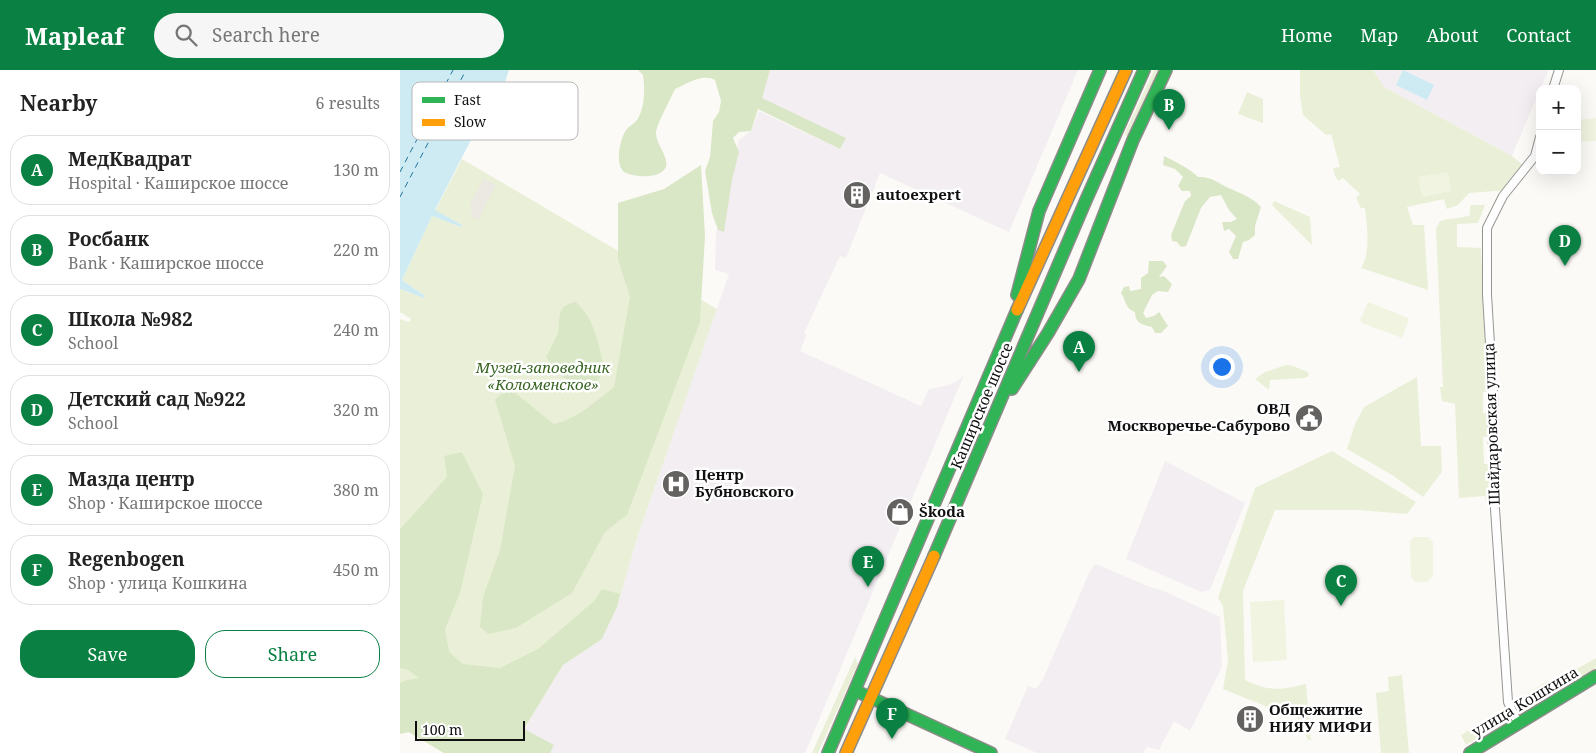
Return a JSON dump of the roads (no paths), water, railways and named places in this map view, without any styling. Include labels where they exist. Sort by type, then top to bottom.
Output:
[{"type":"main road","name":"Каширское шоссе","points":[[828,753],[1010,327],[1126,70]]},
{"type":"main road","name":"Каширское шоссе","points":[[846,753],[872,698],[992,421],[1113,135],[1144,70]]},
{"type":"main road","points":[[992,421],[1065,306],[1085,265],[1143,117],[1166,70]]},
{"type":"main road","points":[[1010,327],[1039,211],[1098,75]]},
{"type":"main road","name":"улица Кошкина","points":[[1470,753],[1596,676]]},
{"type":"main road","points":[[856,691],[992,753]]},
{"type":"street","points":[[1554,85],[1559,70]]},
{"type":"street","name":"Шайдаровская улица","points":[[1518,723],[1508,702],[1498,549],[1486,240],[1487,228],[1502,196],[1535,156],[1536,152]]},
{"type":"water","points":[[400,70],[509,70],[505,82],[412,82],[412,140],[471,140],[435,210],[462,225],[461,227],[432,216],[402,280],[425,296],[424,298],[400,289]]},
{"type":"water","points":[[1403,70],[1434,85],[1427,100],[1396,85]]},
{"type":"place","name":"Росбанк","points":[[1169,130]]},
{"type":"place","name":"autoexpert","points":[[857,195]]},
{"type":"place","name":"Детский сад №922","points":[[1565,266]]},
{"type":"place","name":"МедКвадрат","points":[[1079,372]]},
{"type":"place","name":"ОВД Москворечье-Сабурово","points":[[1309,418]]},
{"type":"place","name":"Центр Бубновского","points":[[676,484]]},
{"type":"place","name":"Škoda","points":[[900,512]]},
{"type":"place","name":"Мазда центр","points":[[868,587]]},
{"type":"place","name":"Школа №982","points":[[1341,606]]},
{"type":"place","name":"Общежитие НИЯУ МИФИ","points":[[1250,719]]},
{"type":"place","name":"Regenbogen","points":[[892,739]]},
{"type":"park label","name":"Музей-заповедник «Коломенское»","points":[[543,376]]}]
